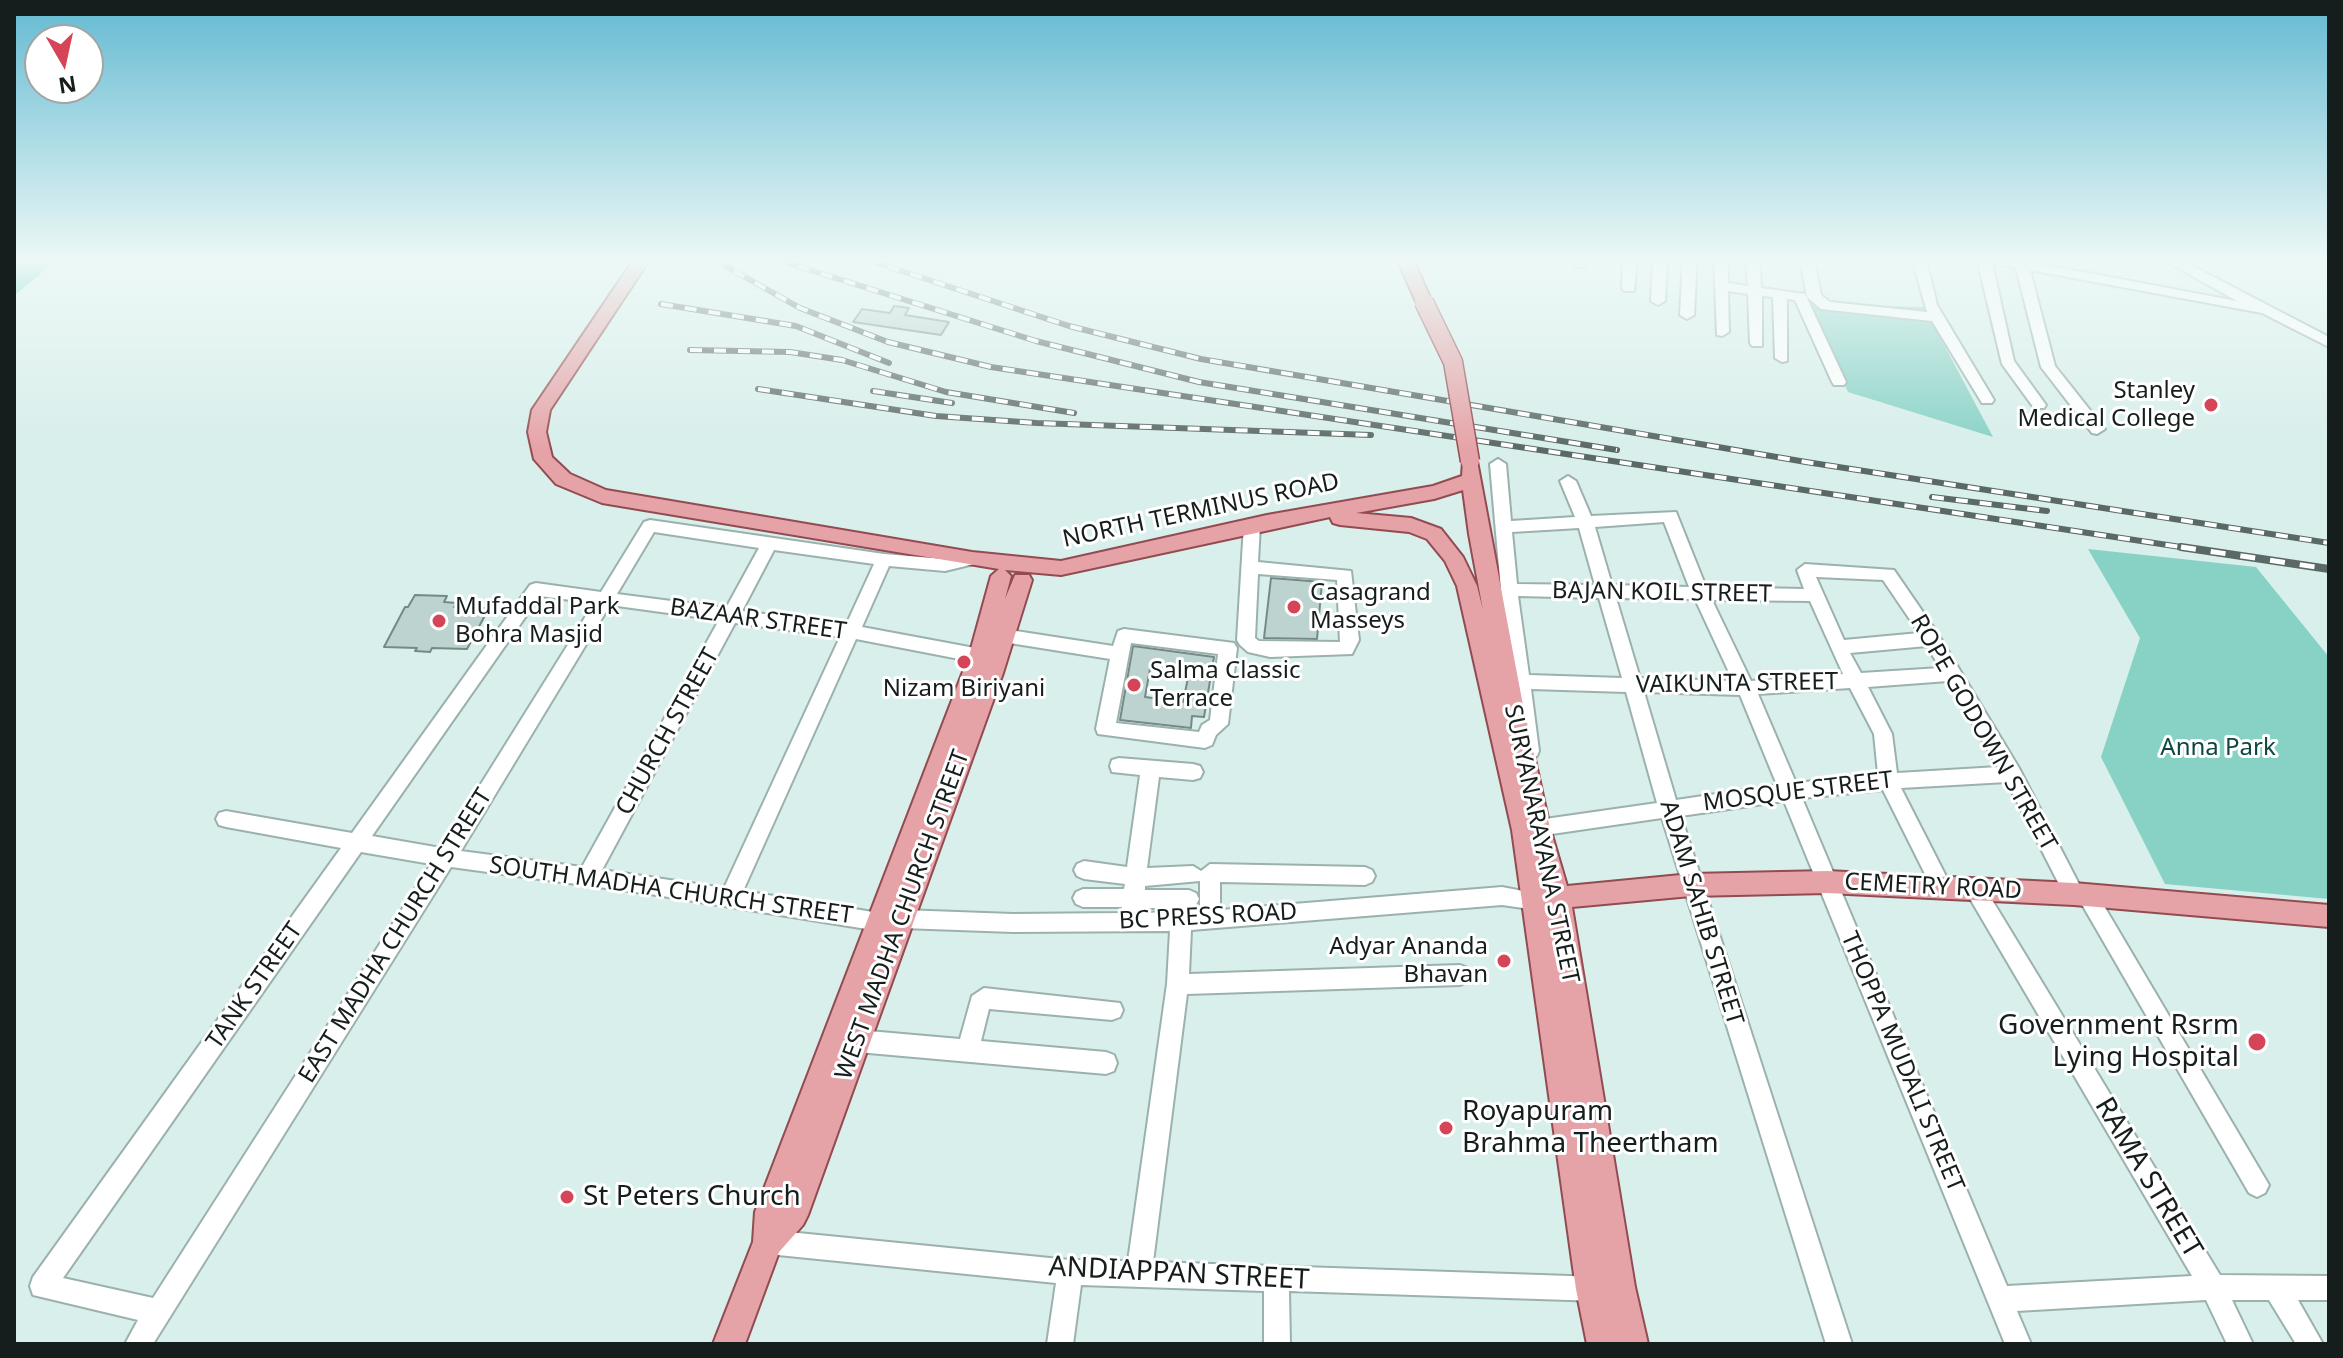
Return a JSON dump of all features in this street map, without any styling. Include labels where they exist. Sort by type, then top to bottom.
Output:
[{"type":"main road","name":"NORTH TERMINUS ROAD","points":[[600,322],[541,410],[537,432],[543,459],[563,479],[602,496],[972,559],[1061,568],[1260,523],[1434,492],[1471,470]]},
{"type":"main road","name":"SURYANARAYANA STREET","points":[[1433,322],[1456,371],[1479,534],[1538,828],[1591,1289],[1603,1344]]},
{"type":"main road","name":"SURYANARAYANA STREET","points":[[1260,523],[1345,517],[1411,525],[1434,534],[1453,557],[1467,586],[1524,830],[1547,899],[1632,1344]]},
{"type":"main road","points":[[972,559],[1012,578],[1061,568]]},
{"type":"main road","name":"WEST MADHA CHURCH STREET","points":[[729,1344],[768,1242],[793,1215],[800,1166],[891,920],[1005,632],[1012,578]]},
{"type":"main road","name":"WEST MADHA CHURCH STREET","points":[[891,920],[980,656],[1012,578]]},
{"type":"main road","name":"CEMETRY ROAD","points":[[1547,899],[1691,885],[1827,882],[2081,895],[2329,916]]},
{"type":"street","points":[[1722,322],[1722,332]]},
{"type":"street","points":[[1756,322],[1757,343]]},
{"type":"street","points":[[1781,322],[1782,358]]},
{"type":"street","points":[[1812,322],[1839,382]]},
{"type":"street","points":[[1940,322],[1987,400]]},
{"type":"street","points":[[1999,322],[2007,361],[2039,405]]},
{"type":"street","points":[[2037,322],[2048,367],[2097,429]]},
{"type":"street","points":[[2292,322],[2329,343]]},
{"type":"street","points":[[2302,328],[2329,335]]},
{"type":"street","points":[[2302,328],[2329,350]]},
{"type":"street","points":[[1498,464],[1509,590],[1531,747],[1526,773]]},
{"type":"street","name":"ADAM SAHIB STREET","points":[[1568,481],[1585,521],[1691,885],[1839,1344]]},
{"type":"street","name":"THOPPA MUDALI STREET","points":[[1585,521],[1670,516],[1700,592],[1746,688],[2018,1344]]},
{"type":"street","points":[[1504,527],[1585,521]]},
{"type":"street","points":[[1250,567],[1345,575],[1350,640],[1346,649],[1270,650],[1254,647],[1246,640],[1250,567],[1260,523]]},
{"type":"street","name":"EAST MADHA CHURCH STREET","points":[[138,1344],[446,858],[650,526],[770,543]]},
{"type":"street","points":[[770,543],[884,560],[945,565],[972,559]]},
{"type":"street","name":"CHURCH STREET","points":[[587,878],[770,543]]},
{"type":"street","points":[[729,899],[884,560]]},
{"type":"street","name":"BAJAN KOIL STREET","points":[[1509,590],[1815,595],[1805,570],[1888,574]]},
{"type":"street","name":"ROPE GODOWN STREET","points":[[1888,574],[1932,639],[2081,895],[2257,1185]]},
{"type":"street","name":"BAZAAR STREET","points":[[536,589],[852,632],[980,656]]},
{"type":"street","name":"TANK STREET","points":[[158,1312],[42,1286],[536,589]]},
{"type":"street","points":[[1815,595],[1883,734],[1888,781],[1942,888]]},
{"type":"street","points":[[1005,632],[1122,649]]},
{"type":"street","points":[[1124,636],[1228,648],[1219,724],[1209,730],[1205,740],[1105,729],[1122,649],[1124,636]]},
{"type":"street","points":[[1838,647],[1932,639]]},
{"type":"street","name":"VAIKUNTA STREET","points":[[1521,682],[1746,688],[1952,674]]},
{"type":"street","points":[[1119,766],[1193,772]]},
{"type":"street","points":[[1130,923],[1150,769]]},
{"type":"street","name":"MOSQUE STREET","points":[[1538,828],[1788,792],[1888,781],[2012,774]]},
{"type":"street","name":"SOUTH MADHA CHURCH STREET","points":[[226,819],[446,858],[891,920]]},
{"type":"street","points":[[1084,870],[1135,877],[1193,875]]},
{"type":"street","points":[[1210,919],[1210,873],[1365,876]]},
{"type":"street","name":"RAMA STREET","points":[[1976,891],[2213,1287],[2240,1344]]},
{"type":"street","name":"BC PRESS ROAD","points":[[891,920],[1181,922],[1502,896],[1547,899]]},
{"type":"street","points":[[1083,898],[1189,899]]},
{"type":"street","points":[[1139,1273],[1178,984],[1181,922]]},
{"type":"street","points":[[1178,984],[1460,975]]},
{"type":"street","points":[[968,1051],[984,998],[1112,1010]]},
{"type":"street","points":[[846,1040],[1106,1063]]},
{"type":"street","name":"ANDIAPPAN STREET","points":[[768,1242],[1070,1272],[1591,1289],[1620,1287]]},
{"type":"street","points":[[1060,1344],[1070,1272]]},
{"type":"street","points":[[1276,1279],[1277,1344]]},
{"type":"street","points":[[2275,1286],[2310,1344]]},
{"type":"street","points":[[1999,1299],[2213,1287],[2329,1288]]},
{"type":"green space","points":[[1817,322],[1932,322],[1993,437],[1848,392]]},
{"type":"green space","name":"Anna Park","points":[[2088,549],[2256,567],[2329,657],[2329,899],[2165,884],[2101,757],[2140,638]]},
{"type":"building","points":[[856,322],[949,322],[941,335]]},
{"type":"building","name":"Casagrand Masseys","points":[[1271,578],[1322,582],[1317,639],[1264,638]]},
{"type":"building","name":"Mufaddal Park Bohra Masjid","points":[[415,595],[447,596],[444,602],[457,603],[454,607],[489,608],[467,649],[432,648],[430,652],[415,651],[417,648],[384,647],[405,607]]},
{"type":"building","name":"Salma Classic Terrace","points":[[1133,646],[1214,657],[1204,717],[1192,716],[1191,728],[1120,720]],"holes":[[[1150,669],[1189,673],[1183,702],[1145,697]]]},
{"type":"railway","points":[[774,322],[796,326],[889,363]]},
{"type":"railway","points":[[837,322],[888,342],[991,367],[2194,549]]},
{"type":"railway","points":[[977,322],[1036,341],[1199,382],[1617,450]]},
{"type":"railway","points":[[1058,322],[1201,359],[1806,462],[2329,543]]},
{"type":"railway","points":[[690,350],[790,352],[842,360],[946,392],[1074,413]]},
{"type":"railway","points":[[758,389],[936,416],[1037,423],[1371,435]]},
{"type":"railway","points":[[873,391],[952,403]]},
{"type":"railway","points":[[1932,497],[2047,511]]},
{"type":"railway","points":[[2181,547],[2329,569]]},
{"type":"place","name":"Stanley Medical College","points":[[2211,405]]},
{"type":"place","name":"Casagrand Masseys","points":[[1294,607]]},
{"type":"place","name":"Mufaddal Park Bohra Masjid","points":[[439,621]]},
{"type":"place","name":"Nizam Biriyani","points":[[964,662]]},
{"type":"place","name":"Salma Classic Terrace","points":[[1134,685]]},
{"type":"place","name":"Adyar Ananda Bhavan","points":[[1504,961]]},
{"type":"place","name":"Government Rsrm Lying Hospital","points":[[2257,1042]]},
{"type":"place","name":"Royapuram Brahma Theertham","points":[[1446,1128]]},
{"type":"place","name":"St Peters Church","points":[[567,1197]]}]
